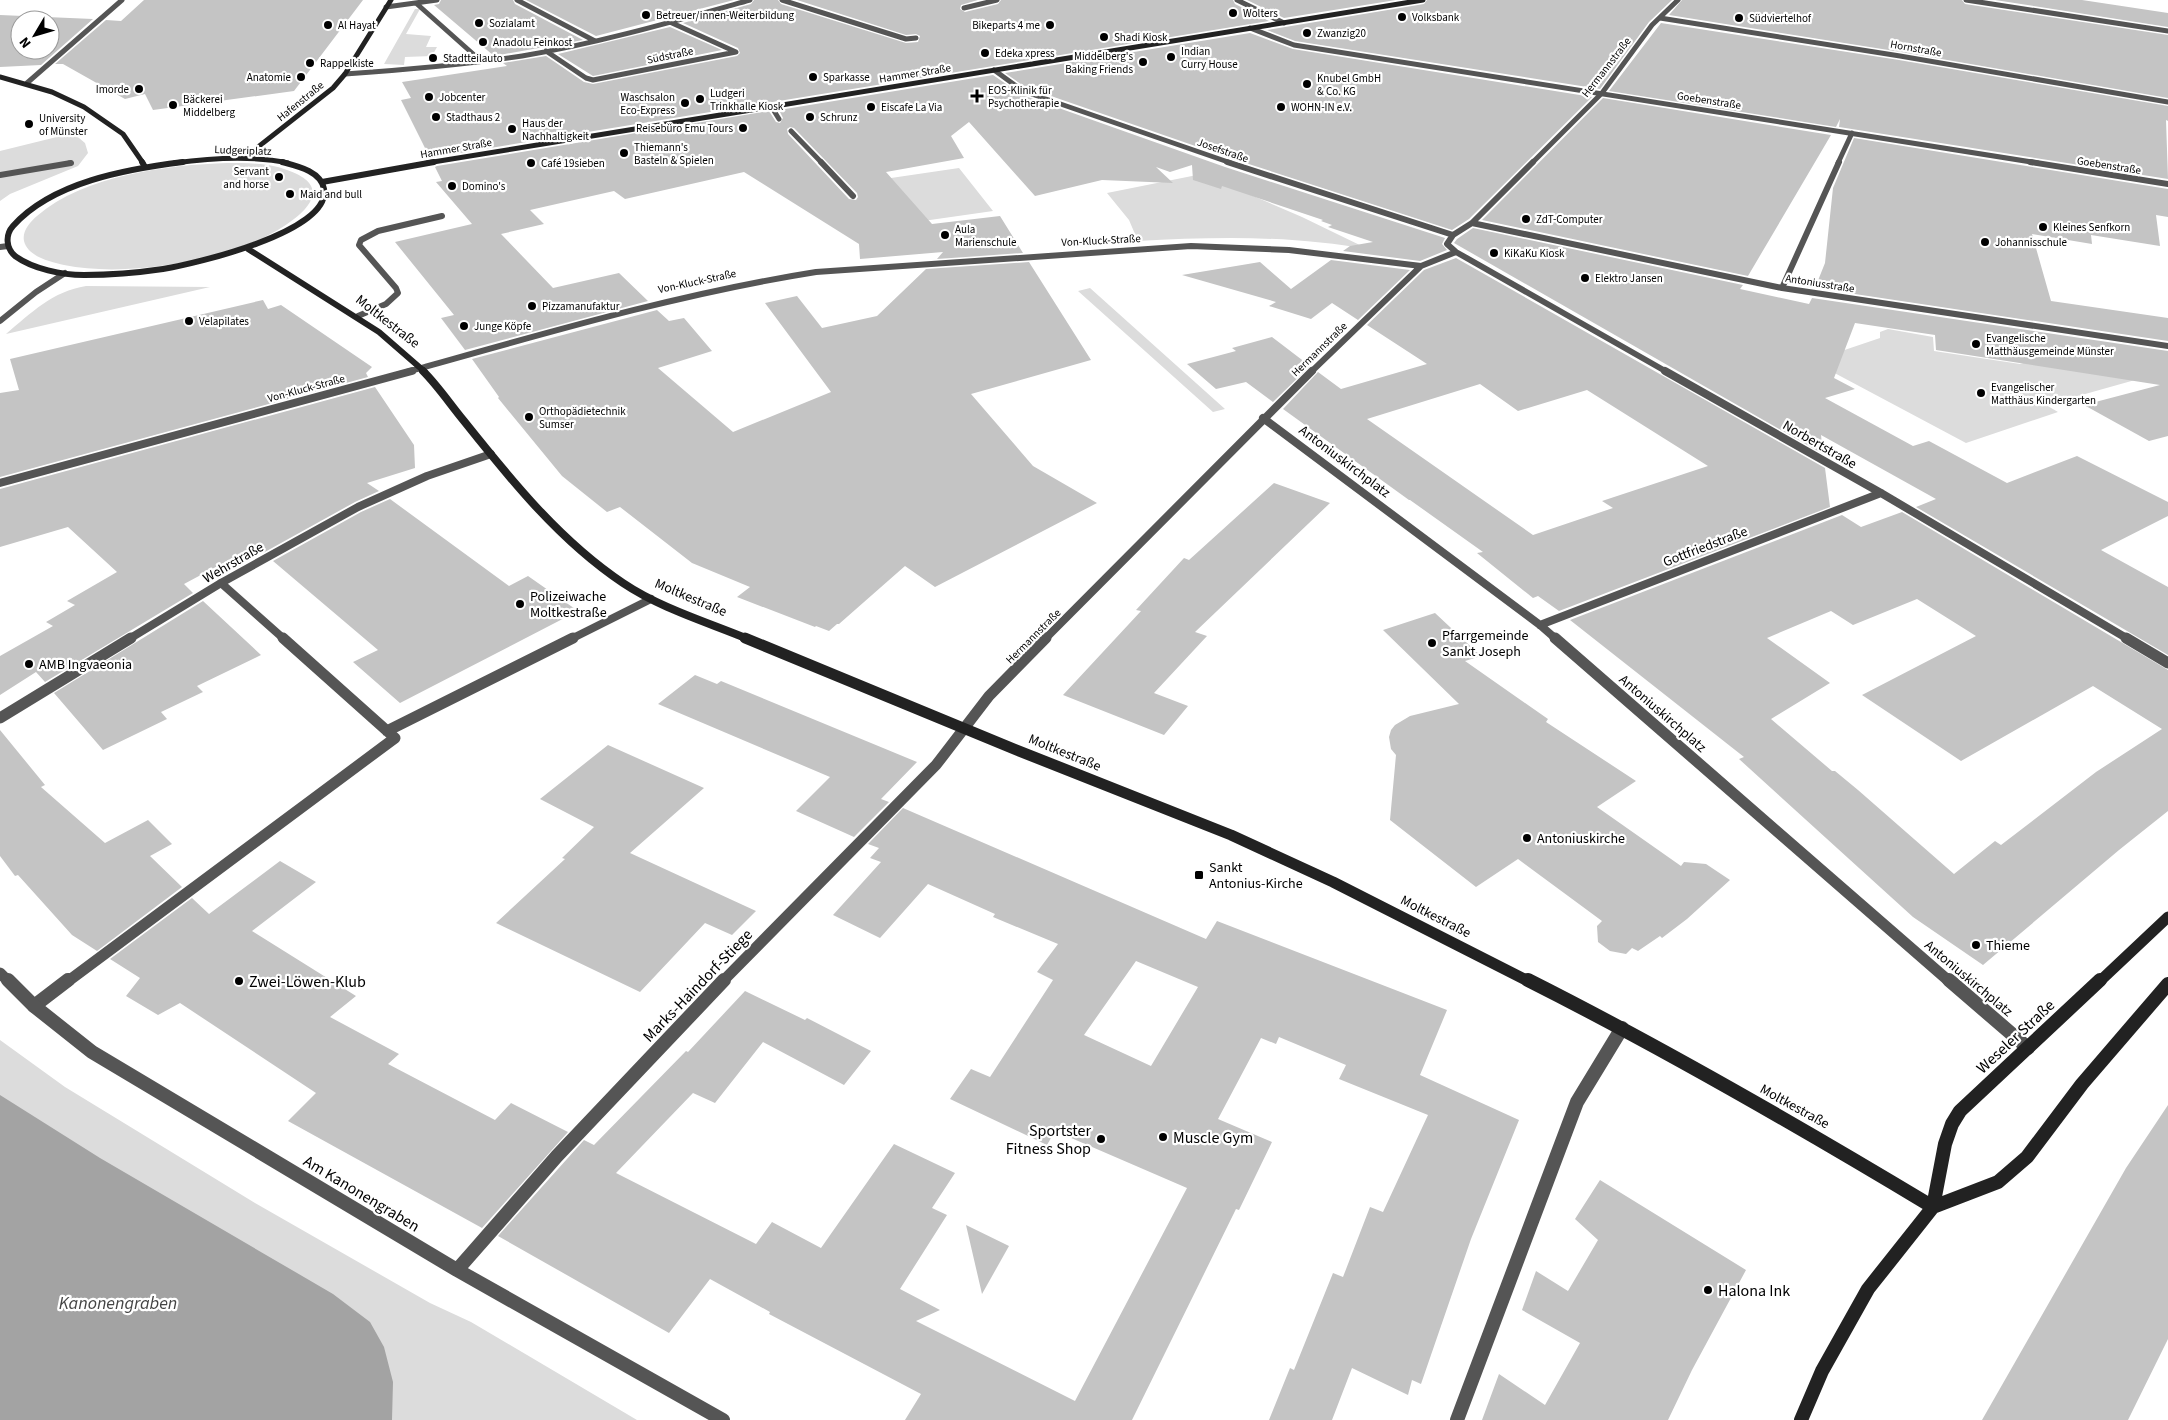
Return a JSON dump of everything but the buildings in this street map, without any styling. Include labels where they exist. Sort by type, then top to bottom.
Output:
[{"type":"main road","name":"Hafenstraße","points":[[244,158],[318,101],[345,74],[391,0]]},
{"type":"main road","name":"Hammer Straße","points":[[322,182],[480,154],[1423,0]]},
{"type":"main road","points":[[0,77],[52,92],[84,107],[123,134],[145,167]]},
{"type":"main road","name":"Ludgeriplatz","points":[[8,246],[8,234],[16,222],[46,200],[91,181],[145,167],[197,160],[244,158],[272,160],[295,165],[318,177],[322,182]]},
{"type":"main road","points":[[8,246],[22,261],[40,268],[65,272],[112,274],[156,270],[200,262],[248,248],[284,233],[309,217],[323,201],[325,191],[322,182]]},
{"type":"main road","name":"Moltkestraße","points":[[248,248],[358,316],[388,338],[421,368],[491,454],[586,556],[627,587],[651,599],[1141,801],[1231,835],[1333,882],[1622,1028],[1792,1122],[1933,1207]]},
{"type":"main road","name":"Weseler Straße","points":[[1801,1420],[1822,1371],[1868,1289],[1933,1207],[1945,1144],[1952,1124],[1960,1111],[2168,917]]},
{"type":"main road","points":[[1933,1207],[1998,1182],[2027,1157],[2082,1084],[2168,984]]},
{"type":"street","points":[[27,84],[122,0]]},
{"type":"street","points":[[386,7],[437,0]]},
{"type":"street","points":[[517,0],[595,41]]},
{"type":"street","points":[[345,74],[390,71],[546,51],[672,23],[750,0]]},
{"type":"street","points":[[782,0],[906,39],[916,38]]},
{"type":"street","points":[[964,8],[998,0]]},
{"type":"street","points":[[1237,0],[1284,22]]},
{"type":"street","name":"Hermannstraße","points":[[1453,235],[1472,223],[1602,93],[1652,25],[1678,0]]},
{"type":"street","points":[[1966,0],[2168,31]]},
{"type":"street","points":[[417,4],[481,60]]},
{"type":"street","name":"Hornstraße","points":[[1660,18],[1900,56],[2168,102]]},
{"type":"street","name":"Südstraße","points":[[546,51],[586,78],[593,80],[736,52],[672,23]]},
{"type":"street","name":"Goebenstraße","points":[[1250,28],[1294,45],[2168,184]]},
{"type":"street","name":"Josefstraße","points":[[994,70],[1023,92],[1272,178],[1453,235]]},
{"type":"street","points":[[771,106],[779,119]]},
{"type":"street","points":[[791,132],[853,196]]},
{"type":"street","points":[[1782,288],[1852,133]]},
{"type":"street","points":[[0,175],[71,163]]},
{"type":"street","points":[[358,316],[396,298],[398,293],[396,288],[359,245],[360,240],[378,231],[442,216]]},
{"type":"street","name":"Antoniusstraße","points":[[1472,223],[1782,288],[2168,346]]},
{"type":"street","points":[[1453,235],[1447,244],[1456,252]]},
{"type":"street","points":[[0,248],[8,246]]},
{"type":"street","name":"Von-Kluck-Straße","points":[[0,483],[664,300],[762,279],[816,272],[1191,246],[1289,250],[1421,266]]},
{"type":"street","name":"Hermannstraße","points":[[965,728],[989,696],[1263,418],[1421,266],[1456,252]]},
{"type":"street","name":"Norbertstraße","points":[[1456,252],[1881,493],[2168,663]]},
{"type":"street","points":[[0,321],[65,272]]},
{"type":"street","name":"Antoniuskirchplatz","points":[[1263,418],[1540,625],[1864,908],[2028,1048]]},
{"type":"street","name":"Wehrstraße","points":[[0,718],[221,583],[358,508],[427,476],[491,454]]},
{"type":"street","name":"Gottfriedstraße","points":[[1540,625],[1881,493]]},
{"type":"street","points":[[34,1006],[395,738],[221,583]]},
{"type":"street","points":[[387,731],[651,599]]},
{"type":"street","name":"Marks-Haindorf-Stiege","points":[[457,1270],[563,1148],[740,962],[936,766],[965,728]]},
{"type":"street","name":"Am Kanonengraben","points":[[0,972],[34,1006],[92,1052],[457,1270],[723,1420]]},
{"type":"street","points":[[1457,1420],[1577,1102],[1622,1028]]},
{"type":"shaded area","points":[[415,9],[420,9],[406,34],[431,36],[426,47],[437,47],[432,56],[405,57],[404,65],[384,64]]},
{"type":"shaded area","points":[[73,133],[85,143],[88,153],[78,166],[10,194],[0,201],[0,151]]},
{"type":"shaded area","points":[[250,163],[287,170],[304,178],[312,187],[312,197],[307,207],[297,217],[261,239],[215,255],[164,266],[112,269],[64,265],[35,255],[26,247],[24,241],[25,230],[34,218],[56,202],[78,191],[102,182],[153,170],[179,166]]},
{"type":"shaded area","points":[[959,168],[993,211],[867,229],[857,183]]},
{"type":"shaded area","points":[[1202,174],[1302,217],[1370,250],[1313,242],[1254,238],[1138,241],[1129,220],[1107,193]]},
{"type":"shaded area","points":[[86,286],[210,287],[6,334],[53,298]]},
{"type":"shaded area","points":[[1090,288],[1225,409],[1213,412],[1078,291]]},
{"type":"shaded area","name":"Evangelischer Matthäus Kindergarten","points":[[1888,329],[1933,337],[1934,351],[2020,364],[2071,349],[2135,380],[2046,405],[2058,412],[1966,443],[1812,361],[1880,338],[1880,332]]},
{"type":"shaded area","name":"Kanonengraben","points":[[0,1040],[65,1087],[255,1203],[430,1303],[471,1322],[637,1420],[0,1420]]},
{"type":"water","name":"Kanonengraben","points":[[0,1095],[100,1158],[333,1294],[370,1322],[384,1347],[393,1382],[392,1420],[0,1420]]},
{"type":"place","name":"Wolters","points":[[1233,13]]},
{"type":"place","name":"Betreuer/innen-Weiterbildung","points":[[646,15]]},
{"type":"place","name":"Volksbank","points":[[1402,17]]},
{"type":"place","name":"Südviertelhof","points":[[1739,18]]},
{"type":"place","name":"Sozialamt","points":[[479,23]]},
{"type":"place","name":"Al Hayat","points":[[328,25]]},
{"type":"place","name":"Bikeparts 4 me","points":[[1050,25]]},
{"type":"place","name":"Zwanzig20","points":[[1307,33]]},
{"type":"place","name":"Shadi Kiosk","points":[[1104,37]]},
{"type":"place","name":"Anadolu Feinkost","points":[[483,42]]},
{"type":"place","name":"Edeka xpress","points":[[985,53]]},
{"type":"place","name":"Indian Curry House","points":[[1171,57]]},
{"type":"place","name":"Stadtteilauto","points":[[433,58]]},
{"type":"place","name":"Middelberg's Baking Friends","points":[[1143,62]]},
{"type":"place","name":"Rappelkiste","points":[[310,63]]},
{"type":"place","name":"Anatomie","points":[[301,77]]},
{"type":"place","name":"Sparkasse","points":[[813,77]]},
{"type":"place","name":"Knubel GmbH & Co. KG","points":[[1307,84]]},
{"type":"place","name":"Imorde","points":[[139,89]]},
{"type":"place","name":"EOS-Klinik für Psychotherapie","points":[[977,96]]},
{"type":"place","name":"Jobcenter","points":[[429,97]]},
{"type":"place","name":"Ludgeri Trinkhalle Kiosk","points":[[700,99]]},
{"type":"place","name":"Waschsalon Eco-Express","points":[[685,103]]},
{"type":"place","name":"Bäckerei Middelberg","points":[[173,105]]},
{"type":"place","name":"Eiscafe La Via","points":[[871,107]]},
{"type":"place","name":"WOHN-IN e.V.","points":[[1281,107]]},
{"type":"place","name":"Stadthaus 2","points":[[436,117]]},
{"type":"place","name":"Schrunz","points":[[810,117]]},
{"type":"place","name":"University of Münster","points":[[29,124]]},
{"type":"place","name":"Reisebüro Emu Tours","points":[[743,128]]},
{"type":"place","name":"Haus der Nachhaltigkeit","points":[[512,129]]},
{"type":"place","name":"Thiemann's Basteln & Spielen","points":[[624,153]]},
{"type":"place","name":"Café 19sieben","points":[[531,163]]},
{"type":"place","name":"Servant and horse","points":[[279,177]]},
{"type":"place","name":"Domino's","points":[[452,186]]},
{"type":"place","name":"Maid and bull","points":[[290,194]]},
{"type":"place","name":"ZdT-Computer","points":[[1526,219]]},
{"type":"place","name":"Kleines Senfkorn","points":[[2043,227]]},
{"type":"place","name":"Aula Marienschule","points":[[945,235]]},
{"type":"place","name":"Johannisschule","points":[[1985,242]]},
{"type":"place","name":"KiKaKu Kiosk","points":[[1494,253]]},
{"type":"place","name":"Elektro Jansen","points":[[1585,278]]},
{"type":"place","name":"Pizzamanufaktur","points":[[532,306]]},
{"type":"place","name":"Velapilates","points":[[189,321]]},
{"type":"place","name":"Junge Köpfe","points":[[464,326]]},
{"type":"place","name":"Evangelische Matthäusgemeinde Münster","points":[[1976,344]]},
{"type":"place","name":"Evangelischer Matthäus Kindergarten","points":[[1981,393]]},
{"type":"place","name":"Orthopädietechnik Sumser","points":[[529,417]]},
{"type":"place","name":"Polizeiwache Moltkestraße","points":[[520,604]]},
{"type":"place","name":"Pfarrgemeinde Sankt Joseph","points":[[1432,643]]},
{"type":"place","name":"AMB Ingvaeonia","points":[[29,664]]},
{"type":"place","name":"Antoniuskirche","points":[[1527,838]]},
{"type":"place","name":"Sankt Antonius-Kirche","points":[[1199,875]]},
{"type":"place","name":"Thieme","points":[[1976,945]]},
{"type":"place","name":"Zwei-Löwen-Klub","points":[[239,981]]},
{"type":"place","name":"Muscle Gym","points":[[1163,1137]]},
{"type":"place","name":"Sportster Fitness Shop","points":[[1101,1139]]},
{"type":"place","name":"Halona Ink","points":[[1708,1290]]}]
